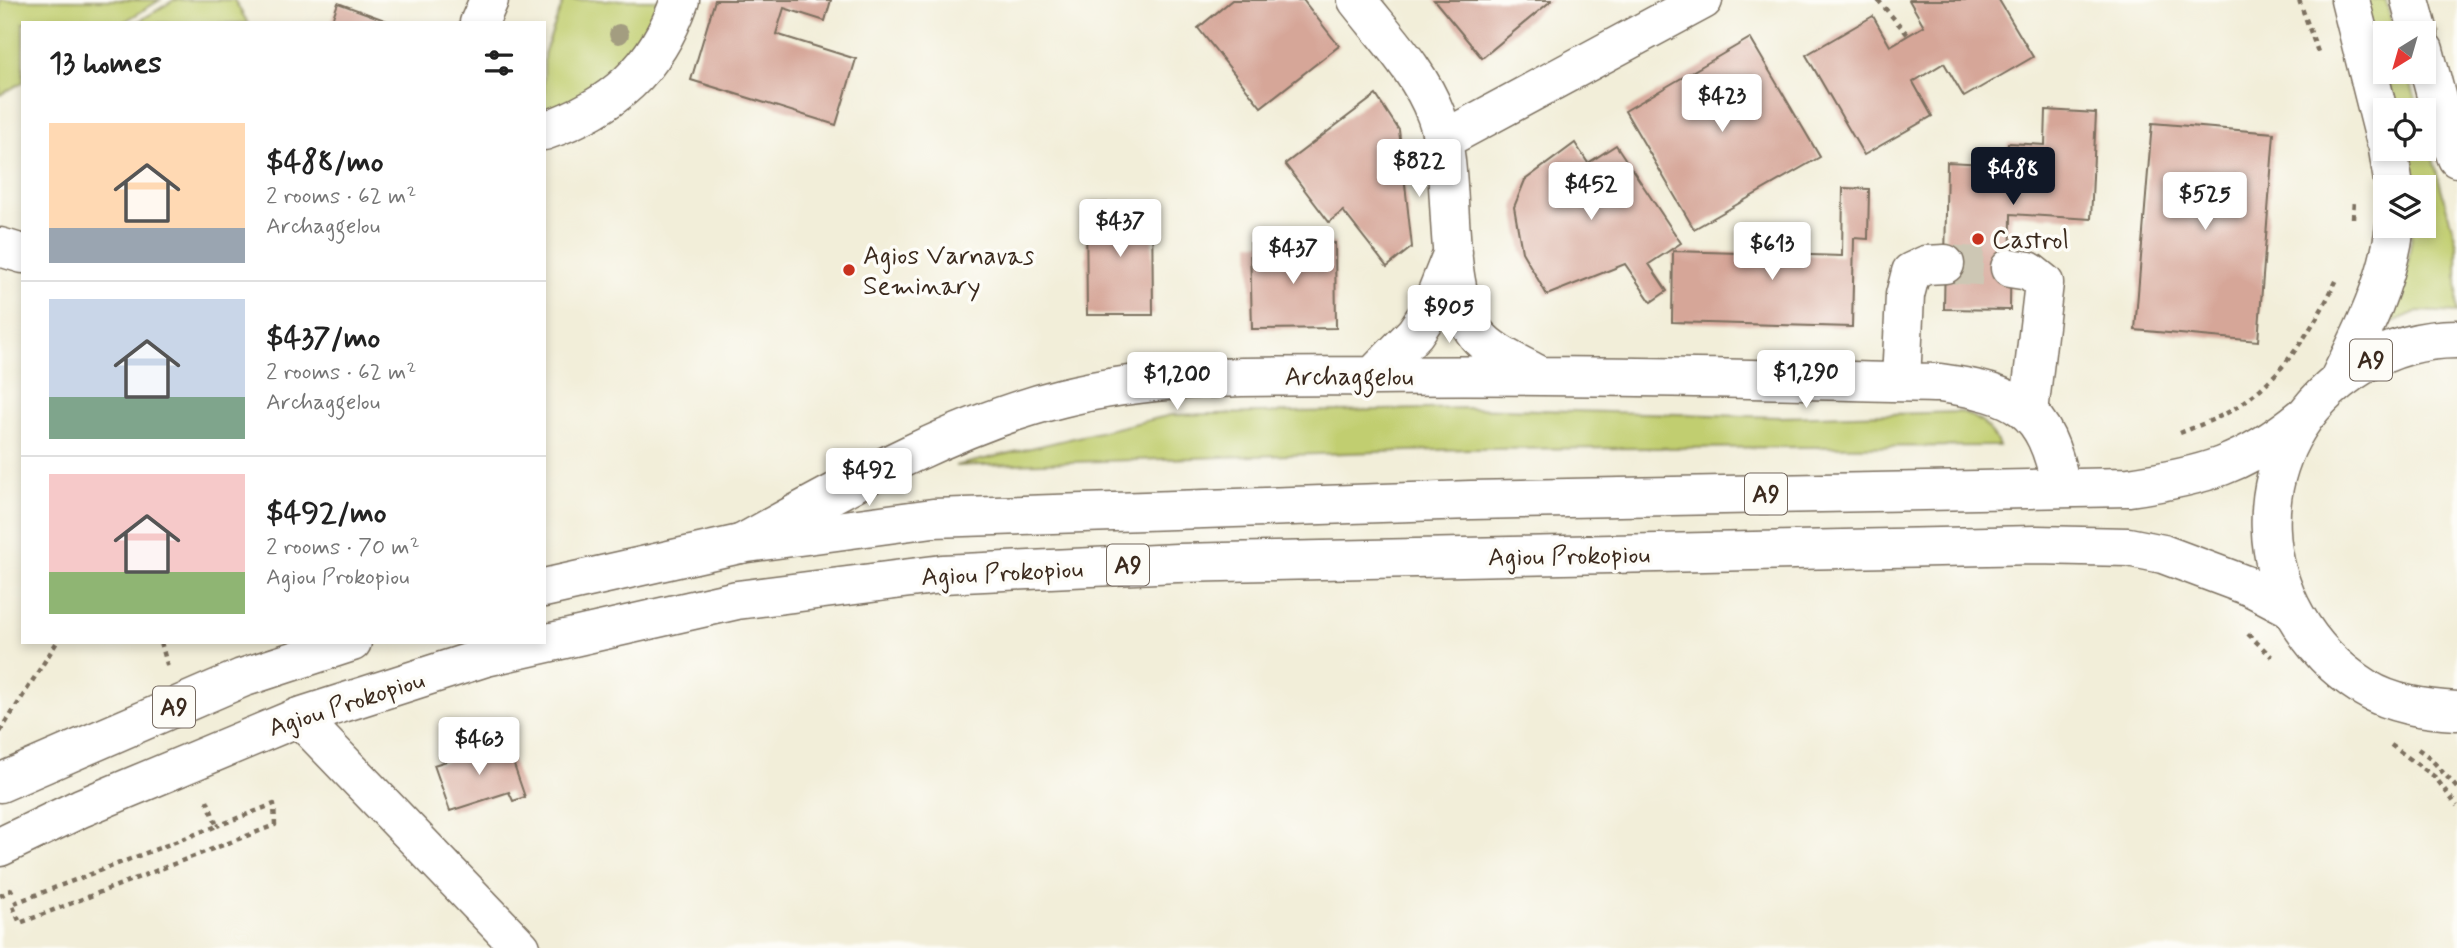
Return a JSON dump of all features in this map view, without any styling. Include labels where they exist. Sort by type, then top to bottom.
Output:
[{"type":"main road","points":[[480,21],[489,0]]},
{"type":"main road","points":[[546,130],[574,121],[609,101],[652,61],[680,0]]},
{"type":"main road","points":[[1357,0],[1424,90],[1437,115],[1443,140],[1453,252],[1463,310],[1476,334],[1492,349],[1536,374]]},
{"type":"main road","points":[[1443,140],[1703,0]]},
{"type":"main road","points":[[2350,0],[2375,98]]},
{"type":"main road","points":[[2410,0],[2416,21]]},
{"type":"main road","points":[[2433,84],[2443,122],[2457,158]]},
{"type":"main road","points":[[2339,379],[2369,322],[2391,257],[2393,238]]},
{"type":"main road","points":[[0,247],[21,253]]},
{"type":"main road","points":[[1373,376],[1422,323],[1453,252]]},
{"type":"main road","points":[[1901,382],[1905,295],[1911,272],[1926,265],[1945,264]]},
{"type":"main road","points":[[2010,268],[2029,271],[2044,283],[2029,412]]},
{"type":"main road","name":"A9","points":[[546,588],[740,544],[933,517],[1170,508],[2129,487],[2192,477],[2243,459],[2270,444],[2303,417],[2339,379],[2384,352],[2435,339],[2457,339]]},
{"type":"main road","name":"Archaggelou","points":[[740,544],[853,482],[1003,415],[1061,398],[1117,386],[1223,379],[1536,374],[1901,382],[1978,389],[2012,401],[2029,412],[2049,440],[2061,487]]},
{"type":"main road","name":"A9","points":[[2303,417],[2284,452],[2272,490],[2271,543],[2275,569],[2288,607],[2321,654],[2367,689],[2429,721]]},
{"type":"main road","name":"Agiou Prokopiou","points":[[546,643],[737,600],[942,573],[1177,563],[1431,557],[2036,545],[2128,547],[2207,569],[2288,607]]},
{"type":"main road","name":"A9","points":[[0,783],[242,678],[346,644]]},
{"type":"main road","name":"Agiou Prokopiou","points":[[0,847],[81,808],[299,717],[486,657],[543,644]]},
{"type":"main road","points":[[299,717],[521,948]]},
{"type":"main road","points":[[2429,721],[2457,737]]},
{"type":"path","points":[[1878,0],[1908,35]]},
{"type":"path","points":[[2353,225],[2354,192]]},
{"type":"path","points":[[2177,435],[2227,413],[2265,384],[2300,346],[2323,309],[2343,266]]},
{"type":"path","points":[[2277,653],[2249,631],[2277,663]]},
{"type":"path","points":[[0,732],[56,644]]},
{"type":"path","points":[[162,644],[170,677]]},
{"type":"path","points":[[2429,721],[2429,757],[2457,788]]},
{"type":"path","points":[[2390,744],[2435,777],[2457,806]]},
{"type":"path","points":[[194,803],[217,792]]},
{"type":"path","points":[[206,797],[217,826]]},
{"type":"path","points":[[274,804],[275,825],[160,869],[20,922],[12,904],[217,826],[274,804]]},
{"type":"path","points":[[0,896],[26,882]]},
{"type":"green space","points":[[0,0],[160,0],[125,21],[21,21],[21,83],[0,95]]},
{"type":"green space","points":[[174,0],[234,0],[247,21],[139,21]]},
{"type":"green space","points":[[564,0],[675,0],[649,57],[546,126],[546,49]]},
{"type":"green space","points":[[2363,0],[2385,0],[2391,21],[2373,21],[2373,32]]},
{"type":"green space","points":[[2389,84],[2411,84],[2415,98],[2393,98]]},
{"type":"green space","points":[[2408,161],[2434,161],[2457,245],[2457,313],[2418,311],[2384,326],[2406,279],[2411,238],[2436,238],[2436,175],[2411,175]]},
{"type":"green space","points":[[1468,408],[1780,417],[1962,412],[1984,424],[1999,446],[1467,449],[955,466],[1171,415]]},
{"type":"building","points":[[715,0],[831,0],[825,21],[784,8],[776,34],[856,59],[836,125],[691,80]]},
{"type":"building","points":[[1232,0],[1303,0],[1339,46],[1261,107],[1198,28]]},
{"type":"building","points":[[1434,0],[1552,0],[1482,58]]},
{"type":"building","points":[[1909,0],[1999,0],[2033,57],[1964,97],[1944,63],[1913,82],[1932,116],[1864,155],[1806,55],[1873,16],[1890,46],[1924,26]]},
{"type":"building","points":[[338,3],[387,21],[332,21]]},
{"type":"building","points":[[1750,38],[1820,157],[1694,229],[1625,111]]},
{"type":"building","points":[[1376,95],[1399,130],[1412,247],[1387,267],[1343,211],[1329,222],[1285,164]]},
{"type":"building","points":[[2046,110],[2096,113],[2091,219],[2011,214],[2010,310],[1944,309],[1947,162],[2007,165],[2008,143],[2045,145]]},
{"type":"building","points":[[2152,123],[2274,133],[2258,341],[2135,330]]},
{"type":"building","points":[[1575,143],[1588,163],[1616,145],[1681,243],[1649,264],[1667,291],[1651,302],[1625,264],[1547,295],[1522,252],[1514,207],[1525,180]]},
{"type":"building","points":[[1843,188],[1869,189],[1868,239],[1854,238],[1852,327],[1672,322],[1673,251],[1842,256]]},
{"type":"building","points":[[1152,202],[1153,315],[1087,315],[1086,203]]},
{"type":"building","points":[[1250,243],[1335,243],[1336,328],[1252,329]]},
{"type":"building","points":[[506,742],[525,797],[513,801],[509,792],[450,811],[434,765]]},
{"type":"tunnel","points":[[1945,264],[2010,268]]},
{"type":"place","name":"Castrol","points":[[1978,239]]},
{"type":"place","name":"Agios Varnavas Seminary","points":[[849,270]]}]
